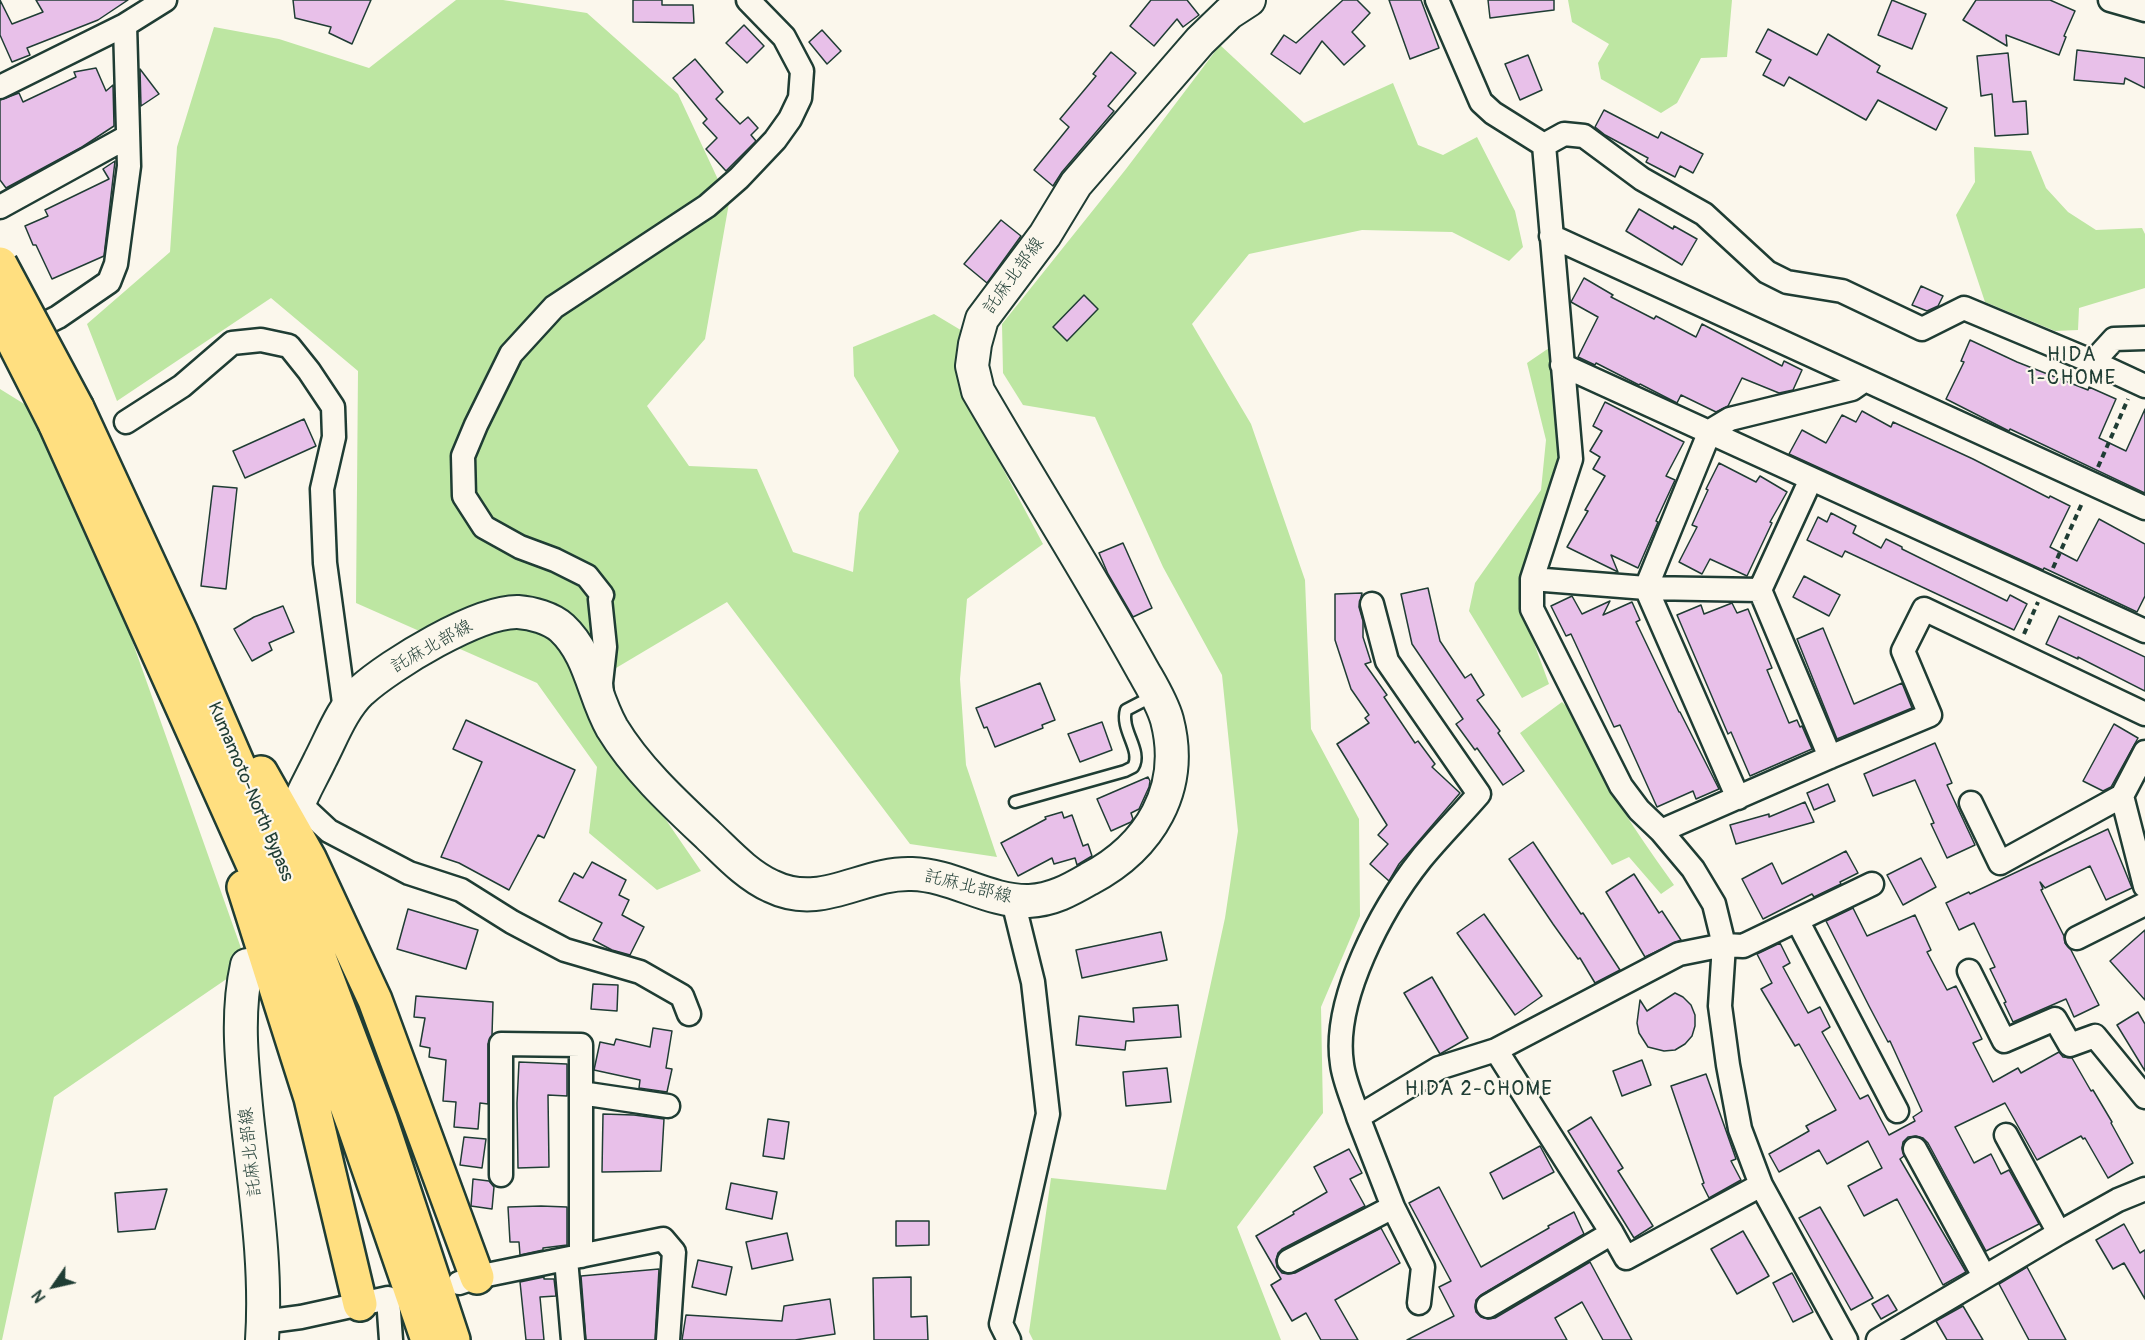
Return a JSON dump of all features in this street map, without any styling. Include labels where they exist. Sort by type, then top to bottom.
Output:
[{"type":"highway","name":"Kumamoto-North Bypass","points":[[0,264],[280,924],[354,1125],[428,1340]]},
{"type":"highway","name":"Kumamoto-North Bypass","points":[[0,315],[66,416],[181,633],[303,915],[380,1119],[453,1340]]},
{"type":"highway","points":[[66,416],[247,896],[311,1098],[360,1304]]},
{"type":"highway","points":[[181,633],[314,868],[375,1000],[468,1280]]},
{"type":"main road","name":"託麻北部線","points":[[297,807],[345,710],[360,692],[414,654],[468,624],[515,612],[543,617],[561,627],[584,656],[602,709],[613,730],[626,747],[665,794],[747,871],[773,887],[791,893],[819,895],[877,877],[909,873],[931,875],[1013,901],[1034,901],[1057,896],[1109,869],[1149,830],[1162,803],[1172,774],[1166,716],[1122,633],[978,391],[972,366],[975,344],[982,319],[1045,235],[1076,184],[1200,41],[1229,14],[1249,0]]},
{"type":"main road","name":"託麻北部線","points":[[248,965],[243,987],[241,1057],[263,1267],[263,1331]]},
{"type":"street","points":[[0,87],[125,25],[165,0]]},
{"type":"street","points":[[602,709],[601,683],[605,647],[600,599],[602,595],[587,576],[555,560],[520,547],[484,527],[464,496],[464,456],[476,425],[511,354],[554,307],[707,206],[739,178],[775,140],[790,119],[800,98],[802,71],[784,37],[748,0]]},
{"type":"street","points":[[1437,0],[1481,102],[1493,113],[1544,145]]},
{"type":"street","points":[[2110,0],[2145,10]]},
{"type":"street","points":[[0,345],[58,316],[109,282],[116,264],[129,166],[125,25]]},
{"type":"street","points":[[1544,145],[1564,134],[1584,136],[1642,179],[1704,214],[1767,272],[1787,282],[1842,291],[1922,329],[1964,308],[2140,384]]},
{"type":"street","points":[[0,207],[128,137]]},
{"type":"street","points":[[1544,145],[1571,459],[1532,579],[1532,609],[1622,786],[1639,810],[1661,831],[1693,869],[1714,904],[1724,945],[1720,1006],[1740,1129],[1761,1185],[1846,1340]]},
{"type":"street","points":[[1551,237],[2145,508]]},
{"type":"street","points":[[2093,362],[2114,339],[2145,338]]},
{"type":"street","points":[[126,422],[182,386],[232,343],[261,340],[289,346],[309,371],[333,407],[334,437],[322,489],[325,563],[345,710]]},
{"type":"street","points":[[1562,365],[2145,631]]},
{"type":"street","points":[[1738,798],[1646,588],[1710,431],[1730,419],[1852,389],[1865,380]]},
{"type":"street","points":[[1810,479],[1760,590],[1830,757]]},
{"type":"street","points":[[1532,579],[1646,588],[1760,590]]},
{"type":"street","points":[[1372,604],[1387,661],[1479,794],[1421,860],[1385,914],[1353,977],[1342,1017],[1341,1064],[1358,1117],[1393,1207],[1423,1267],[1419,1303]]},
{"type":"street","points":[[1661,831],[1930,715],[1903,651],[1924,609],[2145,714]]},
{"type":"street","points":[[1971,803],[2000,863],[2122,796],[2145,752]]},
{"type":"street","points":[[2122,796],[2145,886]]},
{"type":"street","points":[[297,807],[329,831],[409,873],[461,890],[512,922],[565,950],[640,972],[682,996],[689,1014]]},
{"type":"street","points":[[1358,1117],[1439,1068],[1496,1050],[1678,954],[1724,945],[1743,946],[1872,884]]},
{"type":"street","points":[[1009,1340],[1002,1324],[1048,1114],[1034,982],[1013,901]]},
{"type":"street","points":[[2077,938],[2145,904]]},
{"type":"street","points":[[1797,920],[1897,1111]]},
{"type":"street","points":[[1969,970],[2004,1041],[2055,1019],[2070,1045],[2095,1036],[2145,1097]]},
{"type":"street","points":[[501,1175],[501,1044],[581,1046],[573,1340]]},
{"type":"street","points":[[1496,1050],[1626,1258],[1761,1185]]},
{"type":"street","points":[[581,1093],[668,1106]]},
{"type":"street","points":[[2007,1135],[2059,1233]]},
{"type":"street","points":[[1915,1149],[1984,1276]]},
{"type":"street","points":[[1878,1340],[2059,1233],[2118,1200],[2145,1189]]},
{"type":"street","points":[[1289,1261],[1393,1207]]},
{"type":"street","points":[[1488,1306],[1612,1233]]},
{"type":"street","points":[[468,1280],[663,1239],[674,1252],[668,1340]]},
{"type":"street","points":[[263,1331],[388,1298],[391,1340]]},
{"type":"lane","points":[[1015,802],[1133,768],[1137,757],[1123,718],[1126,710],[1156,695]]},
{"type":"path","points":[[2015,653],[2091,483],[2140,384]]},
{"type":"green space","points":[[456,0],[503,0],[587,13],[678,94],[729,203],[705,339],[647,406],[689,466],[757,469],[793,552],[853,572],[859,513],[899,451],[854,376],[853,347],[934,314],[964,332],[967,401],[1043,544],[967,599],[960,679],[966,765],[997,857],[910,844],[727,602],[616,668],[592,712],[701,871],[657,890],[589,833],[597,767],[537,683],[356,603],[358,371],[271,298],[117,401],[87,324],[170,252],[177,147],[214,27],[279,39],[369,68]]},
{"type":"green space","points":[[1568,0],[1732,0],[1727,57],[1701,58],[1677,103],[1661,113],[1601,79],[1598,63],[1609,44],[1572,22]]},
{"type":"green space","points":[[1220,45],[1304,123],[1393,83],[1418,145],[1443,155],[1477,137],[1515,211],[1523,247],[1509,261],[1452,232],[1362,230],[1249,254],[1192,324],[1251,424],[1305,580],[1311,729],[1359,819],[1360,916],[1321,1007],[1323,1113],[1237,1227],[1281,1340],[1033,1340],[1029,1332],[1051,1178],[1166,1190],[1225,918],[1238,831],[1222,675],[1163,567],[1095,417],[1023,405],[1003,373],[1002,324],[1126,169]]},
{"type":"green space","points":[[1974,147],[2031,151],[2046,188],[2068,212],[2096,230],[2142,228],[2145,234],[2145,288],[2079,308],[2078,330],[2055,331],[1985,302],[1956,215],[1975,182]]},
{"type":"green space","points":[[1549,348],[1561,443],[1553,502],[1519,578],[1526,621],[1549,684],[1522,698],[1469,611],[1475,583],[1541,490],[1546,440],[1527,363]]},
{"type":"green space","points":[[0,389],[55,423],[247,965],[54,1097],[2,1340],[0,1340]]},
{"type":"green space","points":[[1562,702],[1584,732],[1618,802],[1674,885],[1661,894],[1629,857],[1612,865],[1520,733]]},
{"type":"building","points":[[0,0],[12,24],[43,12],[36,0],[128,0],[98,20],[27,48],[30,55],[12,62],[0,35]]},
{"type":"building","points":[[293,0],[371,0],[352,44],[329,33],[331,27],[295,18]]},
{"type":"building","points":[[633,0],[662,0],[662,5],[693,5],[694,23],[633,22]]},
{"type":"building","points":[[1151,0],[1187,0],[1199,15],[1183,27],[1177,19],[1154,46],[1130,26]]},
{"type":"building","points":[[1343,0],[1357,0],[1370,13],[1352,32],[1365,46],[1344,65],[1322,41],[1300,74],[1271,54],[1284,35],[1296,43]]},
{"type":"building","points":[[1389,0],[1421,0],[1439,48],[1410,59]]},
{"type":"building","points":[[1488,0],[1554,0],[1554,10],[1490,18]]},
{"type":"building","points":[[1892,0],[1926,14],[1912,49],[1878,35]]},
{"type":"building","points":[[1976,0],[2050,0],[2075,11],[2059,55],[2006,35],[2007,46],[1963,20]]},
{"type":"building","points":[[744,25],[764,46],[747,63],[726,43]]},
{"type":"building","points":[[1768,29],[1817,55],[1828,34],[1880,66],[1877,72],[1947,108],[1936,130],[1878,100],[1866,120],[1789,77],[1784,86],[1763,75],[1771,60],[1756,52]]},
{"type":"building","points":[[822,30],[841,51],[827,64],[809,42]]},
{"type":"building","points":[[2077,50],[2145,58],[2145,88],[2125,78],[2124,84],[2074,80]]},
{"type":"building","points":[[1111,52],[1136,73],[1108,106],[1114,111],[1062,172],[1053,186],[1034,170],[1069,127],[1060,119],[1096,76],[1093,74]]},
{"type":"building","points":[[2008,53],[2013,102],[2026,101],[2028,134],[1995,136],[1992,94],[1981,96],[1977,56]]},
{"type":"building","points":[[1528,55],[1542,90],[1520,100],[1505,64]]},
{"type":"building","points":[[695,59],[723,92],[716,99],[740,124],[748,117],[758,128],[751,135],[756,141],[726,171],[706,149],[717,138],[703,123],[707,119],[673,78]]},
{"type":"building","points":[[96,68],[106,91],[113,85],[114,126],[82,147],[6,188],[0,180],[0,100],[19,93],[23,102],[76,77],[74,72]]},
{"type":"building","points":[[140,69],[159,94],[141,106]]},
{"type":"building","points":[[1604,110],[1658,138],[1661,132],[1703,154],[1693,173],[1680,166],[1675,177],[1646,162],[1648,158],[1605,135],[1595,127]]},
{"type":"building","points":[[115,161],[104,256],[52,279],[25,226],[48,216],[45,210],[109,179],[103,169]]},
{"type":"building","points":[[1639,209],[1673,229],[1674,226],[1697,239],[1682,265],[1626,231]]},
{"type":"building","points":[[1001,220],[1021,236],[987,283],[964,264]]},
{"type":"building","points":[[1584,278],[1613,295],[1611,297],[1654,319],[1656,316],[1696,337],[1702,324],[1782,366],[1784,361],[1802,370],[1793,390],[1779,393],[1742,378],[1728,406],[1716,412],[1681,395],[1677,403],[1596,363],[1595,365],[1578,357],[1598,317],[1571,302]]},
{"type":"building","points":[[1921,286],[1943,296],[1938,306],[1927,311],[1912,305]]},
{"type":"building","points":[[1084,295],[1098,309],[1067,341],[1053,327]]},
{"type":"building","points":[[1970,340],[2017,362],[2116,399],[2099,438],[2126,451],[2145,409],[2145,493],[2010,429],[2009,431],[1946,399],[1964,362],[1961,361]]},
{"type":"building","points":[[1605,402],[1684,442],[1666,476],[1675,480],[1638,568],[1611,555],[1618,572],[1567,547],[1605,476],[1593,469],[1600,457],[1590,451],[1602,431],[1593,426]]},
{"type":"building","points":[[1862,411],[1891,427],[1893,422],[2070,506],[2050,547],[2077,561],[2099,519],[2145,544],[2145,596],[2137,612],[1789,454],[1802,430],[1826,443],[1842,415],[1856,422]]},
{"type":"building","points":[[304,419],[316,446],[245,478],[233,451]]},
{"type":"building","points":[[1719,463],[1756,482],[1760,476],[1787,492],[1770,522],[1772,523],[1747,576],[1710,559],[1702,574],[1679,562],[1697,527],[1692,525]]},
{"type":"building","points":[[213,486],[237,488],[226,589],[201,586]]},
{"type":"building","points":[[1831,513],[1856,526],[1853,533],[1881,548],[1886,539],[2007,601],[2010,595],[2027,604],[2014,630],[1845,551],[1842,557],[1807,540],[1818,517],[1827,522]]},
{"type":"building","points":[[1123,543],[1152,608],[1133,617],[1108,574],[1099,553]]},
{"type":"building","points":[[1804,576],[1840,595],[1829,616],[1793,597]]},
{"type":"building","points":[[1428,588],[1440,641],[1465,678],[1471,674],[1484,695],[1477,700],[1500,731],[1498,733],[1524,771],[1503,785],[1477,748],[1475,750],[1456,724],[1463,719],[1412,644],[1401,594]]},
{"type":"building","points":[[1362,593],[1359,607],[1363,621],[1363,637],[1371,662],[1365,664],[1387,695],[1384,697],[1415,743],[1418,741],[1435,764],[1432,767],[1460,793],[1399,864],[1389,881],[1370,864],[1388,844],[1378,835],[1387,825],[1337,744],[1369,723],[1365,718],[1369,715],[1351,689],[1335,640],[1335,594]]},
{"type":"building","points":[[1572,596],[1582,614],[1610,601],[1603,615],[1632,602],[1640,620],[1636,622],[1719,789],[1696,799],[1693,791],[1657,807],[1620,725],[1614,727],[1571,634],[1566,636],[1551,606]]},
{"type":"building","points":[[1732,603],[1737,613],[1748,609],[1772,668],[1767,670],[1789,723],[1797,720],[1812,749],[1750,776],[1731,732],[1728,734],[1677,615],[1701,605],[1704,614]]},
{"type":"building","points":[[283,606],[294,632],[269,643],[272,650],[252,661],[234,629],[254,617]]},
{"type":"building","points":[[2059,616],[2145,657],[2145,691],[2078,657],[2078,659],[2046,644]]},
{"type":"building","points":[[1823,628],[1854,704],[1902,683],[1912,708],[1837,739],[1797,639]]},
{"type":"building","points":[[1040,683],[1055,720],[1042,725],[1043,728],[995,747],[976,708]]},
{"type":"building","points":[[466,720],[575,770],[544,838],[538,835],[509,890],[459,863],[441,857],[482,762],[453,749]]},
{"type":"building","points":[[1102,722],[1112,750],[1080,762],[1068,734]]},
{"type":"building","points":[[2114,724],[2138,738],[2111,787],[2103,791],[2083,781]]},
{"type":"building","points":[[1935,743],[1952,783],[1947,785],[1975,845],[1947,858],[1931,824],[1934,823],[1915,780],[1873,796],[1864,774]]},
{"type":"building","points":[[1148,777],[1149,787],[1139,809],[1131,813],[1133,819],[1131,822],[1111,831],[1097,799]]},
{"type":"building","points":[[1828,784],[1835,801],[1814,810],[1807,793]]},
{"type":"building","points":[[1805,802],[1814,822],[1736,844],[1730,825],[1769,814],[1769,817]]},
{"type":"building","points":[[1062,812],[1064,818],[1072,815],[1083,846],[1088,844],[1092,856],[1077,865],[1075,858],[1054,864],[1052,858],[1018,876],[1001,843],[1046,819],[1045,817]]},
{"type":"building","points":[[2108,829],[2132,888],[2106,900],[2090,866],[2045,888],[2040,882],[2043,889],[2041,890],[2064,936],[2065,943],[2071,950],[2099,1005],[2074,1017],[2066,999],[2013,1022],[1990,969],[1995,967],[1974,923],[1959,930],[1946,903]]},
{"type":"building","points":[[1533,842],[1620,970],[1595,983],[1580,958],[1578,959],[1553,924],[1509,859]]},
{"type":"building","points":[[1846,851],[1858,873],[1840,882],[1841,884],[1814,897],[1812,894],[1763,919],[1742,879],[1772,863],[1782,884]]},
{"type":"building","points":[[1921,858],[1936,887],[1903,905],[1887,875]]},
{"type":"building","points":[[592,862],[626,880],[619,895],[629,900],[622,915],[644,927],[630,955],[612,950],[593,940],[602,923],[559,901],[574,873],[583,878]]},
{"type":"building","points":[[1634,874],[1659,913],[1662,911],[1681,940],[1645,957],[1606,892]]},
{"type":"building","points":[[1853,908],[1867,936],[1915,915],[1931,950],[1927,952],[1947,990],[1956,986],[1982,1039],[1973,1043],[1993,1082],[2018,1068],[2021,1073],[2059,1052],[2063,1057],[2072,1058],[2112,1122],[2133,1163],[2108,1178],[2085,1138],[2081,1136],[2037,1160],[2005,1103],[1955,1127],[1974,1163],[1991,1154],[2001,1174],[2009,1170],[2039,1224],[1986,1251],[1928,1143],[1923,1138],[1908,1137],[1903,1142],[1904,1156],[1900,1159],[1966,1272],[1943,1285],[1897,1199],[1864,1216],[1848,1186],[1882,1168],[1868,1141],[1827,1164],[1819,1150],[1779,1172],[1769,1154],[1809,1131],[1806,1126],[1836,1110],[1799,1044],[1795,1046],[1761,989],[1772,983],[1757,954],[1780,943],[1790,963],[1783,967],[1808,1013],[1820,1007],[1830,1027],[1822,1032],[1860,1099],[1868,1095],[1889,1135],[1915,1121],[1913,1117],[1922,1111],[1890,1041],[1888,1042],[1826,921]]},
{"type":"building","points":[[408,909],[478,930],[466,969],[397,949]]},
{"type":"building","points":[[1484,914],[1542,996],[1515,1015],[1457,933]]},
{"type":"building","points":[[2145,930],[2145,1000],[2110,961]]},
{"type":"building","points":[[1161,932],[1167,960],[1082,978],[1076,950]]},
{"type":"building","points":[[1432,977],[1468,1038],[1440,1054],[1404,993]]},
{"type":"building","points":[[593,984],[618,985],[617,1011],[591,1009]]},
{"type":"building","points":[[1675,993],[1691,1005],[1695,1015],[1692,1036],[1675,1050],[1664,1051],[1648,1047],[1639,1033],[1637,1023],[1640,1000],[1647,1011]]},
{"type":"building","points":[[416,996],[493,1002],[492,1035],[488,1044],[488,1104],[480,1103],[478,1129],[454,1127],[456,1102],[443,1101],[446,1060],[429,1057],[430,1048],[420,1046],[425,1018],[414,1017]]},
{"type":"building","points":[[1178,1005],[1181,1037],[1126,1041],[1125,1050],[1076,1045],[1079,1016],[1134,1022],[1133,1008]]},
{"type":"building","points":[[2138,1012],[2145,1024],[2145,1071],[2117,1025]]},
{"type":"building","points":[[653,1028],[672,1031],[666,1068],[672,1069],[667,1092],[639,1088],[640,1080],[594,1070],[600,1042],[614,1045],[616,1039],[650,1047]]},
{"type":"building","points":[[1642,1060],[1651,1085],[1622,1096],[1613,1071]]},
{"type":"building","points":[[519,1062],[567,1064],[567,1096],[548,1095],[549,1167],[518,1168]]},
{"type":"building","points":[[1167,1068],[1171,1102],[1126,1106],[1123,1072]]},
{"type":"building","points":[[1706,1074],[1736,1159],[1731,1161],[1741,1180],[1709,1198],[1702,1184],[1704,1183],[1671,1086]]},
{"type":"building","points":[[603,1114],[664,1119],[661,1171],[602,1172]]},
{"type":"building","points":[[1591,1117],[1623,1168],[1618,1171],[1653,1226],[1634,1238],[1568,1131]]},
{"type":"building","points":[[768,1119],[789,1122],[784,1159],[763,1156]]},
{"type":"building","points":[[464,1137],[486,1139],[482,1168],[460,1165]]},
{"type":"building","points":[[1540,1146],[1554,1172],[1503,1199],[1490,1173]]},
{"type":"building","points":[[1349,1149],[1362,1173],[1350,1179],[1365,1206],[1282,1249],[1276,1260],[1277,1267],[1282,1273],[1295,1273],[1381,1228],[1400,1263],[1335,1300],[1358,1340],[1321,1340],[1306,1313],[1292,1321],[1271,1285],[1281,1279],[1256,1236],[1327,1192],[1314,1167]]},
{"type":"building","points":[[473,1179],[489,1181],[494,1187],[492,1209],[471,1206]]},
{"type":"building","points":[[731,1183],[777,1192],[772,1219],[726,1209]]},
{"type":"building","points":[[1439,1187],[1481,1267],[1574,1212],[1584,1234],[1481,1295],[1476,1300],[1475,1307],[1481,1317],[1495,1318],[1590,1262],[1632,1340],[1603,1340],[1582,1302],[1555,1318],[1567,1340],[1407,1340],[1454,1316],[1439,1287],[1451,1281],[1409,1203]]},
{"type":"building","points":[[167,1189],[155,1229],[118,1232],[115,1193]]},
{"type":"building","points":[[508,1207],[567,1207],[567,1245],[543,1248],[543,1250],[520,1255],[519,1242],[510,1242]]},
{"type":"building","points":[[1820,1207],[1873,1298],[1851,1310],[1799,1218]]},
{"type":"building","points":[[896,1221],[929,1221],[929,1245],[896,1246]]},
{"type":"building","points":[[2124,1224],[2140,1253],[2145,1250],[2145,1299],[2124,1263],[2113,1269],[2096,1240]]},
{"type":"building","points":[[1743,1231],[1769,1276],[1737,1294],[1711,1249]]},
{"type":"building","points":[[787,1233],[793,1260],[752,1269],[746,1242]]},
{"type":"building","points":[[698,1260],[732,1267],[726,1295],[692,1287]]},
{"type":"building","points":[[2027,1267],[2066,1340],[2029,1340],[1999,1284]]},
{"type":"building","points":[[659,1269],[655,1340],[586,1340],[581,1276]]},
{"type":"building","points":[[1792,1273],[1813,1312],[1793,1322],[1773,1283]]},
{"type":"building","points":[[544,1277],[544,1279],[554,1279],[556,1296],[540,1297],[544,1340],[526,1340],[520,1282]]},
{"type":"building","points":[[911,1277],[911,1317],[927,1316],[928,1340],[874,1340],[873,1278]]},
{"type":"building","points":[[1888,1295],[1897,1310],[1881,1319],[1872,1304]]},
{"type":"building","points":[[830,1299],[835,1334],[795,1340],[682,1340],[686,1315],[782,1321],[784,1306]]},
{"type":"building","points":[[1963,1306],[1983,1340],[1947,1340],[1936,1321]]},
{"type":"district","name":"HIDA 1-CHOME","points":[[2072,368]]},
{"type":"district","name":"HIDA 2-CHOME","points":[[1479,1090]]}]
